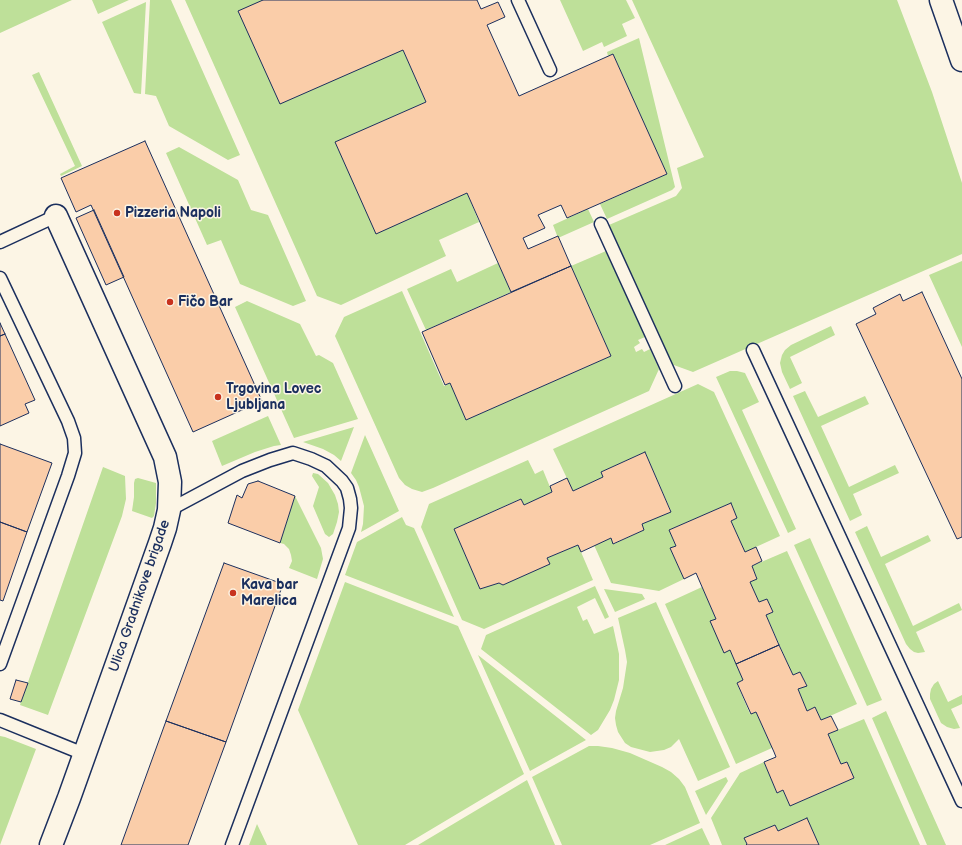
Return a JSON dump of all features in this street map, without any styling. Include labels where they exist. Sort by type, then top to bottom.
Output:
[{"type":"street","points":[[941,0],[962,60]]},
{"type":"street","name":"Ulica Gradnikove brigade","points":[[51,845],[160,543],[169,510],[170,482],[165,457],[56,216]]},
{"type":"lane","points":[[518,0],[550,70]]},
{"type":"lane","points":[[0,242],[56,216]]},
{"type":"lane","points":[[602,224],[675,386]]},
{"type":"lane","points":[[0,278],[68,421],[74,438],[75,453],[0,664]]},
{"type":"lane","points":[[753,350],[962,801]]},
{"type":"lane","points":[[169,510],[242,471],[293,453],[326,466],[342,481],[346,488],[351,508],[349,528],[232,845]]},
{"type":"lane","points":[[0,720],[84,754]]},
{"type":"green space","points":[[0,0],[72,0],[0,33]]},
{"type":"green space","points":[[92,0],[129,0],[98,14]]},
{"type":"green space","points":[[150,0],[171,0],[240,155],[228,160],[169,126],[156,96],[145,94]]},
{"type":"green space","points":[[185,0],[263,0],[403,50],[426,102],[336,142],[467,193],[479,222],[439,240],[446,256],[341,305],[317,296]]},
{"type":"green space","points":[[560,0],[626,0],[635,18],[622,24],[627,36],[604,47],[602,42],[583,51]]},
{"type":"green space","points":[[632,0],[897,0],[932,92],[962,183],[962,254],[693,372],[671,364],[609,225],[676,196],[682,188],[677,168],[704,157]]},
{"type":"green space","points":[[146,2],[141,94],[134,93],[102,22]]},
{"type":"green space","points":[[639,38],[675,187],[672,190],[607,219],[600,204],[667,174],[613,54],[608,56],[607,52]]},
{"type":"green space","points":[[39,72],[82,166],[61,176],[60,174],[75,166],[32,75]]},
{"type":"green space","points":[[179,147],[238,180],[251,210],[268,215],[306,301],[293,306],[240,284],[221,240],[207,245],[166,153]]},
{"type":"green space","points":[[588,209],[594,222],[558,238],[553,225]]},
{"type":"green space","points":[[606,251],[645,337],[638,340],[640,343],[634,347],[636,352],[642,349],[644,352],[650,349],[659,369],[649,391],[433,488],[422,492],[405,485],[399,478],[335,336],[344,317],[402,291],[444,386],[450,383],[466,420],[611,356],[571,266]]},
{"type":"green space","points":[[962,261],[962,347],[929,275]]},
{"type":"green space","points":[[498,263],[511,292],[426,330],[407,289],[451,269],[457,282]]},
{"type":"green space","points":[[247,301],[300,324],[316,356],[319,355],[333,363],[358,419],[294,438],[235,307]]},
{"type":"green space","points":[[831,326],[835,335],[790,357],[802,383],[790,389],[782,372],[780,363],[785,350],[791,345]]},
{"type":"green space","points":[[730,371],[745,373],[759,402],[742,410],[796,529],[788,533],[716,377]]},
{"type":"green space","points":[[698,384],[714,392],[780,536],[745,552],[731,521],[737,518],[731,503],[669,530],[676,546],[670,548],[684,579],[659,591],[611,583],[594,545],[611,538],[614,544],[644,530],[642,524],[671,511],[645,452],[601,472],[603,477],[573,491],[553,449]]},
{"type":"green space","points":[[805,391],[818,417],[865,396],[869,404],[821,426],[849,487],[895,465],[899,473],[853,494],[862,515],[850,521],[793,396]]},
{"type":"green space","points":[[268,416],[281,445],[255,452],[222,466],[212,441]]},
{"type":"green space","points":[[354,427],[341,461],[323,449],[303,442]]},
{"type":"green space","points":[[365,435],[399,511],[361,532],[364,506],[359,487],[351,473]]},
{"type":"green space","points":[[528,460],[535,474],[543,470],[552,492],[524,505],[520,499],[454,529],[480,589],[499,583],[503,585],[549,564],[547,558],[578,545],[593,580],[484,629],[462,620],[421,527],[429,504]]},
{"type":"green space","points":[[103,467],[125,476],[126,499],[122,516],[48,715],[20,705]]},
{"type":"green space","points":[[313,473],[318,474],[328,483],[338,504],[339,512],[337,522],[333,534],[329,537],[325,534],[313,506],[319,487],[312,476]]},
{"type":"green space","points":[[138,478],[156,483],[156,503],[154,516],[152,518],[132,511],[134,483],[135,479]]},
{"type":"green space","points":[[295,496],[321,548],[323,559],[317,579],[289,568],[292,561],[289,549],[284,544],[280,543]]},
{"type":"green space","points":[[402,517],[406,525],[414,528],[454,617],[345,575],[357,542]]},
{"type":"green space","points":[[867,526],[881,557],[928,535],[931,541],[885,564],[913,626],[959,603],[962,610],[916,632],[925,652],[914,652],[906,644],[855,532]]},
{"type":"green space","points":[[810,538],[882,700],[867,706],[794,545]]},
{"type":"green space","points":[[787,551],[857,704],[821,720],[815,707],[807,711],[798,689],[807,685],[800,672],[793,675],[766,615],[773,612],[767,599],[759,602],[750,582],[757,578],[752,566]]},
{"type":"green space","points":[[345,582],[458,626],[524,774],[405,845],[358,845],[298,710]]},
{"type":"green space","points":[[595,586],[609,617],[605,619],[595,598],[577,607],[583,621],[587,619],[594,634],[613,626],[619,654],[619,680],[610,710],[598,730],[591,735],[481,649],[486,635]]},
{"type":"green space","points":[[702,587],[716,619],[711,621],[730,650],[743,680],[737,684],[750,714],[756,712],[772,748],[736,764],[665,604]]},
{"type":"green space","points":[[604,589],[642,594],[645,599],[615,612]]},
{"type":"green space","points":[[656,602],[730,767],[698,781],[679,739],[671,747],[664,750],[650,752],[631,747],[625,743],[618,732],[616,725],[616,711],[623,688],[627,662],[618,618]]},
{"type":"green space","points":[[478,655],[586,740],[530,771]]},
{"type":"green space","points":[[938,681],[948,702],[962,695],[962,704],[951,709],[960,728],[954,729],[941,723],[930,699],[931,689]]},
{"type":"green space","points":[[886,711],[946,845],[927,845],[872,718]]},
{"type":"green space","points":[[864,719],[920,845],[819,845],[807,818],[778,831],[775,825],[745,838],[746,845],[722,845],[711,818],[740,773],[764,762],[777,793],[783,790],[790,806],[854,778],[847,762],[841,764],[828,734]]},
{"type":"green space","points":[[0,736],[36,749],[0,845]]},
{"type":"green space","points":[[589,746],[612,748],[630,753],[671,772],[685,787],[700,823],[650,845],[562,845],[532,777]]},
{"type":"green space","points":[[726,777],[728,781],[706,815],[695,791]]},
{"type":"green space","points":[[527,780],[555,845],[418,845]]},
{"type":"green space","points":[[257,824],[267,845],[249,845]]},
{"type":"green space","points":[[702,828],[710,845],[665,845]]},
{"type":"building","points":[[263,0],[477,0],[481,9],[498,2],[505,17],[487,25],[519,96],[613,54],[667,174],[567,218],[561,205],[538,215],[545,228],[523,238],[528,249],[558,236],[571,266],[511,292],[467,193],[376,234],[335,142],[426,102],[403,50],[280,104],[238,11]]},
{"type":"building","points":[[145,141],[262,401],[193,432],[91,205],[76,212],[61,178]]},
{"type":"building","points":[[94,210],[124,277],[106,285],[76,218]]},
{"type":"building","points":[[571,266],[611,356],[466,420],[450,383],[445,385],[422,332]]},
{"type":"building","points":[[922,292],[962,379],[962,537],[957,539],[856,324],[876,314],[873,308],[900,294],[903,301]]},
{"type":"building","points":[[0,323],[5,334],[0,336]]},
{"type":"building","points":[[5,334],[35,400],[25,404],[29,413],[0,426],[0,336]]},
{"type":"building","points":[[0,444],[52,463],[27,532],[0,522]]},
{"type":"building","points":[[645,452],[671,512],[642,524],[644,530],[613,544],[611,538],[581,552],[578,545],[547,558],[550,564],[503,585],[499,583],[480,589],[454,529],[521,499],[524,505],[552,492],[550,486],[567,478],[573,491],[603,477],[601,472]]},
{"type":"building","points":[[258,481],[295,496],[280,543],[228,523],[237,495],[242,498],[248,484]]},
{"type":"building","points":[[731,503],[737,518],[731,521],[745,552],[756,547],[762,561],[752,566],[757,579],[750,582],[759,602],[767,599],[773,612],[766,615],[779,645],[736,664],[730,650],[724,653],[710,621],[716,619],[696,573],[684,579],[670,548],[676,546],[669,530]]},
{"type":"building","points":[[0,522],[27,532],[3,601],[0,600]]},
{"type":"building","points":[[224,563],[283,584],[226,742],[166,721]]},
{"type":"building","points":[[779,645],[793,675],[800,672],[807,686],[798,689],[807,711],[815,707],[821,720],[831,716],[838,730],[828,734],[841,764],[847,762],[854,778],[790,806],[783,790],[777,793],[764,762],[776,757],[756,712],[751,714],[737,683],[743,680],[736,664]]},
{"type":"building","points":[[16,680],[28,683],[21,702],[10,699]]},
{"type":"building","points":[[166,721],[226,742],[188,845],[121,845]]},
{"type":"building","points":[[807,818],[819,845],[746,845],[747,844],[744,838],[775,825],[778,831]]},
{"type":"place","name":"Pizzeria Napoli","points":[[117,213]]},
{"type":"place","name":"Fičo Bar","points":[[170,302]]},
{"type":"place","name":"Trgovina Lovec Ljubljana","points":[[218,397]]},
{"type":"place","name":"Kava bar Marelica","points":[[233,593]]}]
